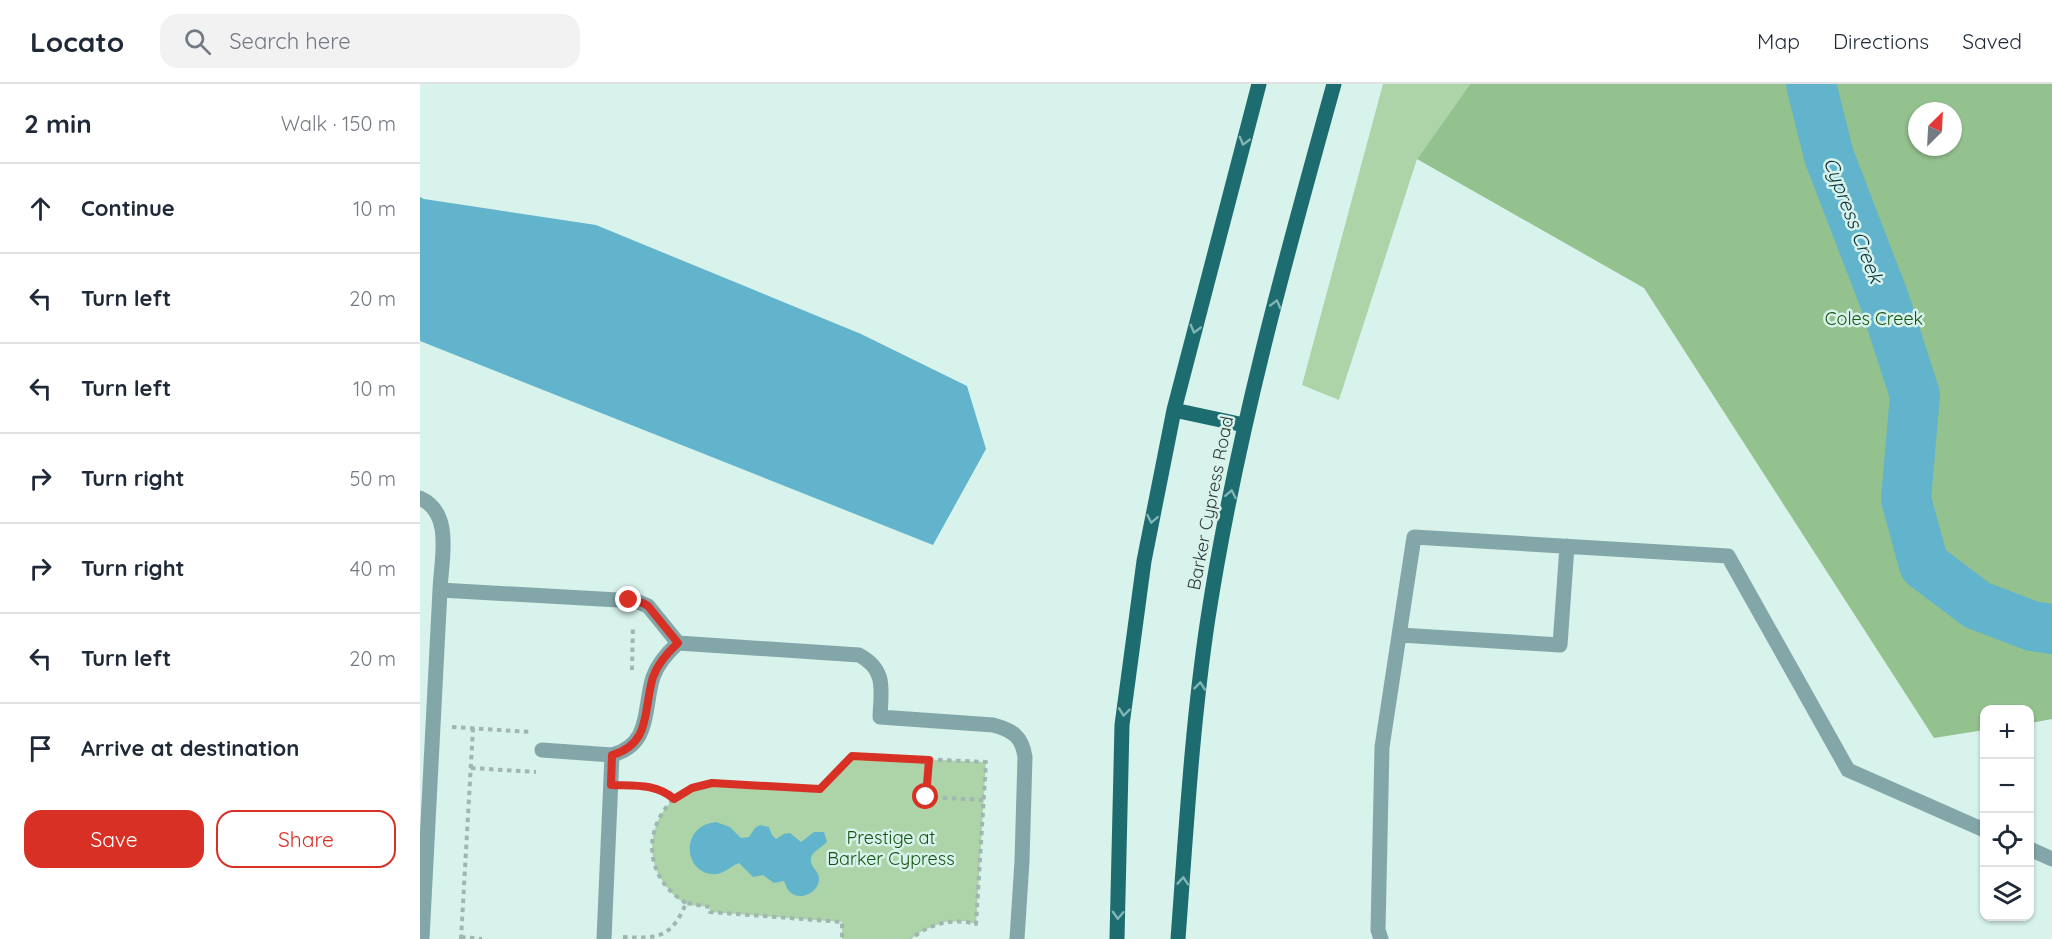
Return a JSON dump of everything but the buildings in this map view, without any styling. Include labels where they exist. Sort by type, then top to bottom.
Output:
[{"type":"main road","points":[[1118,939],[1122,725],[1144,561],[1173,410],[1259,84]]},
{"type":"main road","name":"Barker Cypress Road","points":[[1178,939],[1191,766],[1208,619],[1244,425],[1334,84]]},
{"type":"main road","points":[[1173,410],[1244,425]]},
{"type":"street","points":[[420,498],[435,509],[443,529],[422,939]]},
{"type":"street","points":[[1381,939],[1378,930],[1382,747],[1414,537],[1728,556],[1848,770],[1980,828]]},
{"type":"street","points":[[1400,634],[1560,645],[1567,546]]},
{"type":"street","points":[[440,590],[629,600],[648,606],[678,643],[859,655],[877,667],[880,678],[880,717],[993,725],[1017,735],[1023,745],[1025,757],[1017,939]]},
{"type":"street","points":[[542,750],[612,755],[625,752],[634,744],[643,728],[654,675],[661,662],[678,643]]},
{"type":"street","points":[[604,937],[612,755]]},
{"type":"street","points":[[2034,851],[2052,859]]},
{"type":"path","points":[[629,600],[628,624],[634,625],[632,678]]},
{"type":"path","points":[[433,726],[543,732]]},
{"type":"path","points":[[473,729],[461,938],[482,939]]},
{"type":"path","points":[[842,939],[842,922],[710,912],[710,907],[686,903],[664,884],[656,871],[652,858],[655,828],[662,813],[674,799],[692,788],[712,783],[820,789],[852,756],[986,762],[976,924],[965,921],[944,922],[922,931],[911,939]]},
{"type":"path","points":[[929,760],[926,797],[983,800]]},
{"type":"path","points":[[611,785],[656,788],[674,799]]},
{"type":"path","points":[[604,937],[657,937],[675,925],[686,903]]},
{"type":"green space","points":[[1383,84],[1470,84],[1417,159],[1339,400],[1302,385]]},
{"type":"green space","name":"Coles Creek","points":[[1470,84],[2052,84],[2052,719],[2034,722],[2034,705],[1980,705],[1980,731],[1934,738],[1644,288],[1417,159]]},
{"type":"green space","name":"Prestige at Barker Cypress","points":[[852,756],[986,762],[976,924],[965,921],[944,922],[922,931],[911,939],[842,939],[842,922],[710,912],[710,907],[683,902],[663,883],[653,856],[654,832],[664,810],[681,793],[712,783],[820,789]]},
{"type":"water","points":[[420,197],[596,225],[861,334],[967,386],[986,449],[933,545],[420,341]]},
{"type":"water","points":[[716,822],[730,827],[741,838],[749,837],[760,825],[769,827],[776,839],[790,833],[801,842],[814,832],[824,832],[827,842],[813,853],[811,858],[811,864],[819,876],[816,888],[804,896],[795,895],[788,890],[784,881],[774,883],[763,875],[753,877],[739,863],[717,874],[706,873],[698,868],[692,860],[691,841],[695,832]]},
{"type":"waterway","name":"Cypress Creek","points":[[1811,84],[1829,156],[1884,299],[1915,395],[1906,499],[1924,565],[1977,605],[2032,626],[2052,629]]},
{"type":"route","points":[[629,600],[648,606],[678,643],[669,651],[654,675],[643,728],[634,744],[625,752],[612,755],[611,785],[656,788],[674,799],[682,792],[712,783],[820,789],[852,756],[929,760],[926,797]]}]
